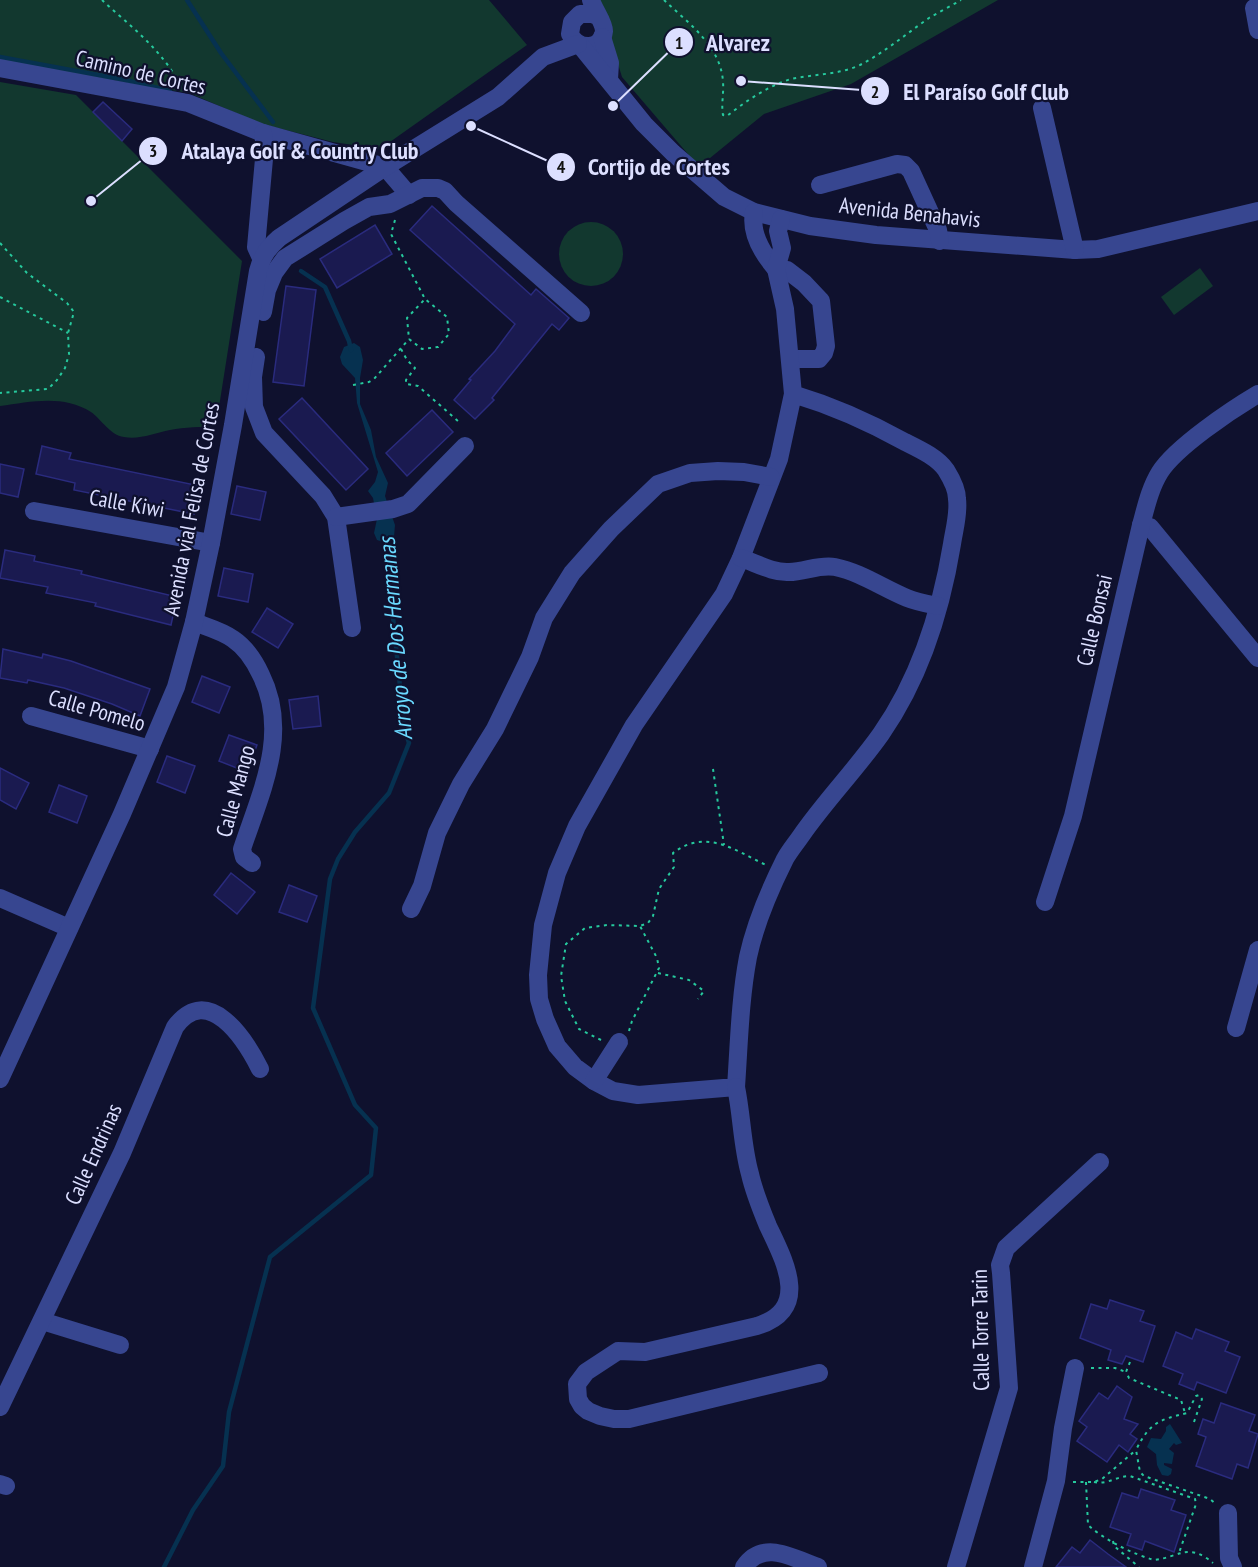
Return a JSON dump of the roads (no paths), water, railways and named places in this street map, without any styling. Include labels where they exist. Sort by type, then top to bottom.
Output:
[{"type":"street","points":[[261,258],[279,238],[385,167],[498,97],[543,57],[548,47],[575,15],[586,13],[594,8],[603,26],[602,37],[610,63],[609,79]]},
{"type":"street","points":[[1254,8],[1258,30]]},
{"type":"street","points":[[575,15],[573,39],[579,45]]},
{"type":"street","points":[[543,57],[579,45],[593,45],[602,37]]},
{"type":"street","name":"Avenida Benahavis","points":[[579,45],[644,123],[687,166],[724,197],[754,213],[821,228],[940,241],[1075,250],[1098,249],[1258,211]]},
{"type":"street","name":"Camino de Cortes","points":[[0,68],[188,103],[262,132],[385,167]]},
{"type":"street","points":[[1042,108],[1075,250]]},
{"type":"street","name":"Avenida vial Felisa de Cortes","points":[[0,1079],[150,749],[176,687],[194,622],[211,543],[261,258],[256,247],[265,148],[262,132]]},
{"type":"street","points":[[820,184],[897,164],[905,165],[911,171],[938,230],[940,241]]},
{"type":"street","points":[[385,167],[403,193]]},
{"type":"street","points":[[352,628],[336,517],[323,496],[264,433],[254,407],[253,377],[267,290],[273,273],[285,258],[369,207],[390,204],[403,193],[430,187],[445,191],[581,313]]},
{"type":"street","points":[[736,1087],[638,1095],[613,1091],[594,1081],[575,1067],[557,1046],[545,1019],[539,999],[540,948],[543,925],[557,873],[577,826],[634,725],[721,600],[741,558],[785,438],[793,394],[785,309],[776,269],[764,255],[752,223],[754,213]]},
{"type":"street","points":[[776,269],[782,248],[778,231],[781,219]]},
{"type":"street","points":[[776,269],[787,270],[804,283],[821,301],[826,346],[824,353],[819,359],[791,359]]},
{"type":"street","points":[[793,394],[826,404],[867,421],[927,454],[945,469],[957,499],[947,570],[928,641],[914,675],[881,734],[808,826],[786,858],[756,927],[749,954],[736,1087],[749,1171],[758,1202],[784,1258],[789,1289],[788,1302],[771,1322],[645,1352],[618,1351],[586,1372],[577,1384],[576,1392],[582,1406],[588,1411],[614,1419],[628,1419],[819,1373]]},
{"type":"street","name":"Calle Bonsai","points":[[1046,902],[1073,816],[1141,525],[1152,487],[1161,470],[1172,458],[1211,426],[1258,394]]},
{"type":"street","points":[[336,517],[393,509],[408,504],[465,446]]},
{"type":"street","points":[[411,909],[422,886],[437,832],[461,784],[495,729],[530,657],[544,618],[572,573],[611,529],[658,484],[699,472],[744,472],[771,477]]},
{"type":"street","name":"Calle Kiwi","points":[[34,511],[211,543]]},
{"type":"street","points":[[1141,525],[1150,527],[1258,658]]},
{"type":"street","points":[[741,558],[773,570],[786,572],[818,566],[845,569],[909,599],[938,606]]},
{"type":"street","name":"Calle Mango","points":[[194,622],[233,639],[245,650],[257,666],[272,703],[273,749],[242,849],[244,857],[252,863]]},
{"type":"street","name":"Calle Pomelo","points":[[31,716],[150,749]]},
{"type":"street","points":[[0,898],[69,928]]},
{"type":"street","points":[[1236,1028],[1258,950]]},
{"type":"street","name":"Calle Endrinas","points":[[0,1407],[122,1153],[180,1020],[185,1015],[197,1011],[216,1014],[237,1032],[260,1069]]},
{"type":"street","points":[[594,1081],[624,1041]]},
{"type":"street","name":"Calle Torre Tarin","points":[[956,1567],[1009,1388],[1000,1273],[1006,1248],[1100,1162]]},
{"type":"street","points":[[42,1321],[120,1345]]},
{"type":"street","points":[[1033,1567],[1056,1481],[1063,1428],[1075,1368]]},
{"type":"street","points":[[1228,1513],[1229,1558],[1233,1567]]},
{"type":"street","points":[[744,1567],[752,1558],[770,1551],[780,1552],[818,1567]]},
{"type":"water","points":[[354,343],[360,347],[363,360],[360,404],[371,430],[376,457],[388,483],[385,496],[395,525],[394,537],[386,543],[377,540],[374,533],[377,519],[373,498],[368,491],[375,482],[378,472],[357,403],[355,378],[342,364],[340,357],[344,347]]},
{"type":"water","points":[[1170,1424],[1182,1443],[1176,1445],[1174,1443],[1169,1449],[1174,1453],[1172,1464],[1164,1463],[1172,1469],[1168,1476],[1162,1475],[1157,1465],[1156,1454],[1147,1447],[1151,1438],[1161,1439],[1166,1427]]},
{"type":"waterway","name":"Arroyo de Dos Hermanas","points":[[187,0],[221,53],[273,122]]},
{"type":"waterway","points":[[0,57],[125,80],[170,91]]},
{"type":"waterway","name":"Arroyo de Dos Hermanas","points":[[301,271],[325,287],[351,350]]},
{"type":"waterway","name":"Arroyo de Dos Hermanas","points":[[164,1567],[193,1510],[223,1466],[229,1412],[270,1257],[371,1175],[376,1128],[355,1105],[313,1008],[330,879],[338,859],[355,832],[389,793],[409,743],[404,726],[385,537]]},
{"type":"place","name":"El Paraíso Golf Club","points":[[741,81]]},
{"type":"place","name":"Alvarez","points":[[613,106]]},
{"type":"place","name":"Cortijo de Cortes","points":[[471,126]]},
{"type":"place","name":"Atalaya Golf & Country Club","points":[[91,201]]}]
